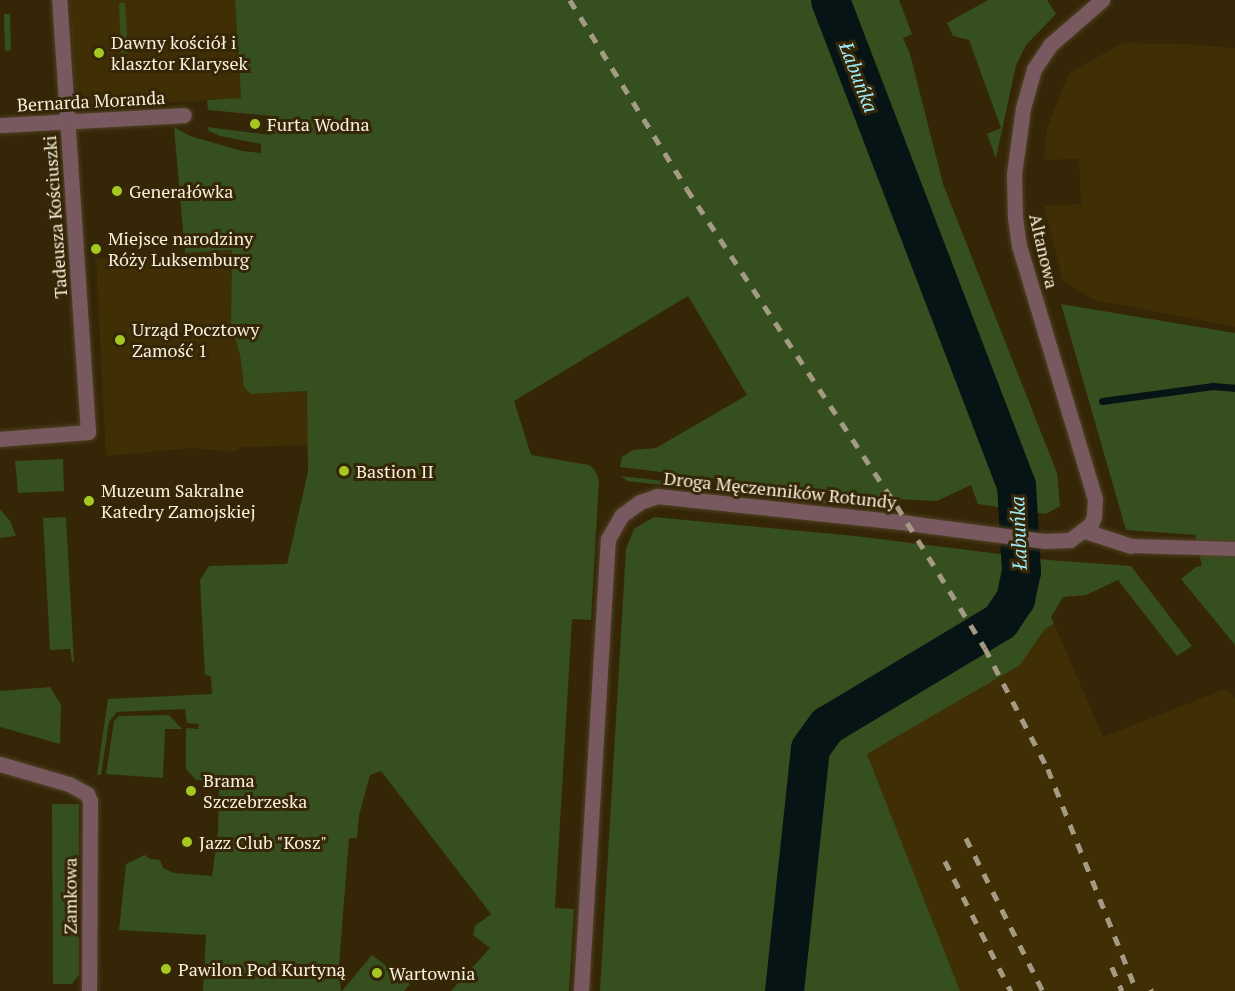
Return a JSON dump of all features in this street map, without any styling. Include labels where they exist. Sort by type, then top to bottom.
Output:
[{"type":"street","name":"Tadeusza Kościuszki","points":[[0,439],[88,432],[59,0]]},
{"type":"street","name":"Altanowa","points":[[1084,531],[1094,516],[1095,499],[1019,246],[1015,218],[1014,174],[1023,108],[1034,69],[1050,45],[1102,0]]},
{"type":"street","name":"Bernarda Moranda","points":[[0,125],[184,115]]},
{"type":"street","name":"Droga Męczenników Rotundy","points":[[581,991],[608,539],[622,515],[640,502],[657,496],[1044,541],[1070,540],[1084,531]]},
{"type":"street","points":[[1084,531],[1131,546],[1235,549]]},
{"type":"street","name":"Zamkowa","points":[[0,764],[76,786],[87,794],[90,801],[89,991]]},
{"type":"shaded area","points":[[70,0],[235,0],[241,98],[144,104],[144,106],[117,108],[117,105],[76,107]]},
{"type":"shaded area","points":[[1123,43],[1187,44],[1235,48],[1235,327],[1095,300],[1063,281],[1044,206],[1081,204],[1079,159],[1044,160],[1047,128],[1069,73]]},
{"type":"shaded area","points":[[232,250],[231,323],[240,355],[242,380],[251,394],[307,391],[309,445],[242,447],[233,452],[193,448],[106,456],[96,259]]},
{"type":"shaded area","points":[[1054,624],[1103,737],[1225,689],[1235,698],[1235,991],[960,991],[867,754],[1020,665],[1045,629]]},
{"type":"green space","points":[[235,0],[899,0],[912,34],[903,38],[910,54],[943,184],[1057,473],[1060,506],[1046,514],[978,504],[971,485],[937,501],[852,497],[620,467],[622,457],[633,450],[656,448],[747,395],[688,296],[514,401],[531,455],[589,465],[594,469],[599,480],[591,620],[572,619],[555,908],[574,909],[569,991],[451,991],[490,948],[473,935],[475,926],[491,914],[381,771],[370,775],[359,815],[357,838],[349,838],[339,966],[341,991],[203,991],[206,935],[119,930],[126,864],[145,855],[150,859],[160,860],[163,868],[174,873],[212,876],[218,832],[219,782],[196,780],[186,769],[186,728],[198,729],[199,724],[187,723],[185,709],[117,712],[109,722],[101,775],[97,775],[108,699],[212,694],[211,676],[205,675],[200,580],[209,566],[287,564],[308,472],[307,391],[251,394],[244,387],[240,355],[231,323],[232,250],[185,253],[174,127],[190,136],[242,151],[261,153],[261,144],[220,136],[209,131],[207,127],[271,135],[272,116],[208,110],[207,100],[241,98]]},
{"type":"green space","points":[[988,0],[1047,0],[1056,14],[1026,45],[1016,65],[996,158],[987,134],[1001,128],[969,40],[953,36],[947,23]]},
{"type":"green space","points":[[119,3],[125,3],[128,53],[121,53]]},
{"type":"green space","points":[[4,14],[10,14],[11,50],[5,51]]},
{"type":"green space","points":[[1061,304],[1235,333],[1235,645],[1181,579],[1196,567],[1202,566],[1195,535],[1126,530]]},
{"type":"green space","points":[[63,459],[64,491],[18,493],[15,461]]},
{"type":"green space","points":[[621,476],[832,501],[838,505],[627,481]]},
{"type":"green space","points":[[0,509],[10,521],[16,536],[0,538]]},
{"type":"green space","points":[[66,517],[74,662],[72,662],[70,649],[50,650],[43,518]]},
{"type":"green space","points":[[654,517],[855,536],[1049,560],[1131,566],[1192,646],[1177,656],[1118,580],[1086,595],[1063,597],[1051,617],[1054,624],[1045,629],[1020,665],[867,754],[960,991],[600,991],[626,549],[634,529]]},
{"type":"green space","points":[[50,687],[61,705],[60,744],[0,727],[0,691]]},
{"type":"green space","points":[[169,715],[182,729],[165,729],[163,778],[106,774],[114,721],[119,716]]},
{"type":"green space","points":[[52,804],[79,804],[79,975],[72,984],[53,984]]},
{"type":"green space","name":"Wartownia","points":[[372,955],[410,984],[404,991],[342,991]]},
{"type":"waterway","name":"Łabuńka","points":[[784,991],[810,748],[827,725],[1000,621],[1015,599],[1021,571],[1016,485],[830,0]]},
{"type":"waterway","points":[[1102,401],[1213,386],[1235,388]]},
{"type":"railway","points":[[570,0],[687,189],[897,506],[985,648],[1048,769],[1137,991]]},
{"type":"railway","points":[[966,838],[1043,991]]},
{"type":"railway","points":[[945,861],[1011,991]]},
{"type":"railway","points":[[1112,967],[1122,991]]},
{"type":"place","name":"Dawny kościół i klasztor Klarysek","points":[[99,53]]},
{"type":"place","name":"Furta Wodna","points":[[255,124]]},
{"type":"place","name":"Generałówka","points":[[117,191]]},
{"type":"place","name":"Miejsce narodziny Róży Luksemburg","points":[[96,249]]},
{"type":"place","name":"Urząd Pocztowy Zamość 1","points":[[120,340]]},
{"type":"place","name":"Bastion II","points":[[344,471]]},
{"type":"place","name":"Muzeum Sakralne Katedry Zamojskiej","points":[[89,501]]},
{"type":"place","name":"Brama Szczebrzeska","points":[[191,791]]},
{"type":"place","name":"Jazz Club \"Kosz\"","points":[[187,842]]},
{"type":"place","name":"Pawilon Pod Kurtyną","points":[[166,969]]},
{"type":"place","name":"Wartownia","points":[[377,973]]}]
